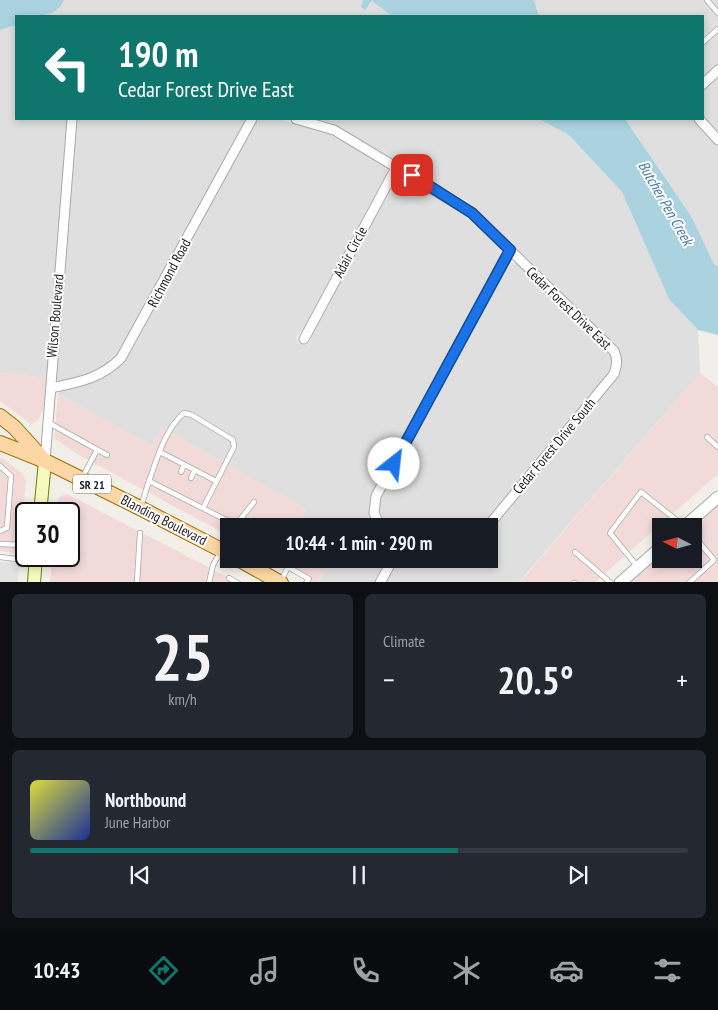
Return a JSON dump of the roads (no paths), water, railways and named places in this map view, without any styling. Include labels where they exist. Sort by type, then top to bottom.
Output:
[{"type":"main road","name":"Blanding Boulevard","points":[[0,416],[14,426],[45,461]]},
{"type":"main road","name":"Blanding Boulevard","points":[[0,443],[45,461],[220,549]]},
{"type":"main road","name":"Wilson Boulevard","points":[[41,502],[45,461]]},
{"type":"main road","points":[[34,582],[35,567]]},
{"type":"main road","points":[[255,568],[281,582]]},
{"type":"street","points":[[704,83],[718,70]]},
{"type":"street","name":"Wilson Boulevard","points":[[45,461],[72,120]]},
{"type":"street","name":"Richmond Road","points":[[51,388],[88,381],[100,376],[121,358],[251,120]]},
{"type":"street","name":"Cedar Forest Drive East","points":[[299,120],[334,130],[397,166],[472,213],[614,351],[617,364]]},
{"type":"street","points":[[700,120],[718,140]]},
{"type":"street","name":"Adair Circle","points":[[304,339],[397,166]]},
{"type":"street","points":[[376,518],[374,513],[376,496],[510,250]]},
{"type":"street","name":"Cedar Forest Drive South","points":[[495,518],[614,374],[617,364]]},
{"type":"street","points":[[694,518],[718,497]]},
{"type":"street","points":[[620,582],[652,555]]},
{"type":"street","points":[[380,582],[388,568]]},
{"type":"lane","points":[[706,0],[718,13]]},
{"type":"lane","points":[[704,41],[718,30]]},
{"type":"lane","points":[[140,508],[160,452],[178,418],[184,413],[192,415],[233,440],[234,447],[203,508]]},
{"type":"lane","points":[[47,422],[107,455]]},
{"type":"lane","points":[[707,437],[718,448]]},
{"type":"lane","points":[[81,479],[97,450]]},
{"type":"lane","points":[[160,452],[216,481]]},
{"type":"lane","points":[[172,467],[175,460]]},
{"type":"lane","points":[[181,472],[184,464]]},
{"type":"lane","points":[[0,466],[11,476],[7,528],[0,531]]},
{"type":"lane","points":[[191,478],[195,470]]},
{"type":"lane","points":[[149,481],[221,518]]},
{"type":"lane","points":[[161,487],[164,482]]},
{"type":"lane","points":[[170,492],[173,486]]},
{"type":"lane","points":[[181,497],[184,491]]},
{"type":"lane","points":[[638,567],[610,533],[641,492],[675,518]]},
{"type":"lane","points":[[242,518],[254,502]]},
{"type":"lane","points":[[137,582],[140,533]]},
{"type":"lane","points":[[0,544],[15,545]]},
{"type":"lane","points":[[689,582],[714,560],[702,546]]},
{"type":"lane","points":[[575,552],[611,582]]},
{"type":"lane","points":[[0,557],[15,558]]},
{"type":"lane","points":[[209,582],[209,575],[220,559]]},
{"type":"lane","points":[[281,582],[288,567],[309,579],[306,582]]},
{"type":"lane","points":[[229,578],[238,582]]},
{"type":"water","points":[[0,0],[64,0],[56,11],[50,13],[43,15],[15,15],[15,25],[0,30]]},
{"type":"water","points":[[363,0],[534,0],[539,15],[391,15],[372,1],[365,10],[361,7]]},
{"type":"water","name":"Butcher Pen Creek","points":[[541,120],[626,120],[691,216],[714,264],[718,266],[718,335],[698,330],[669,299],[622,192],[569,135]]}]
